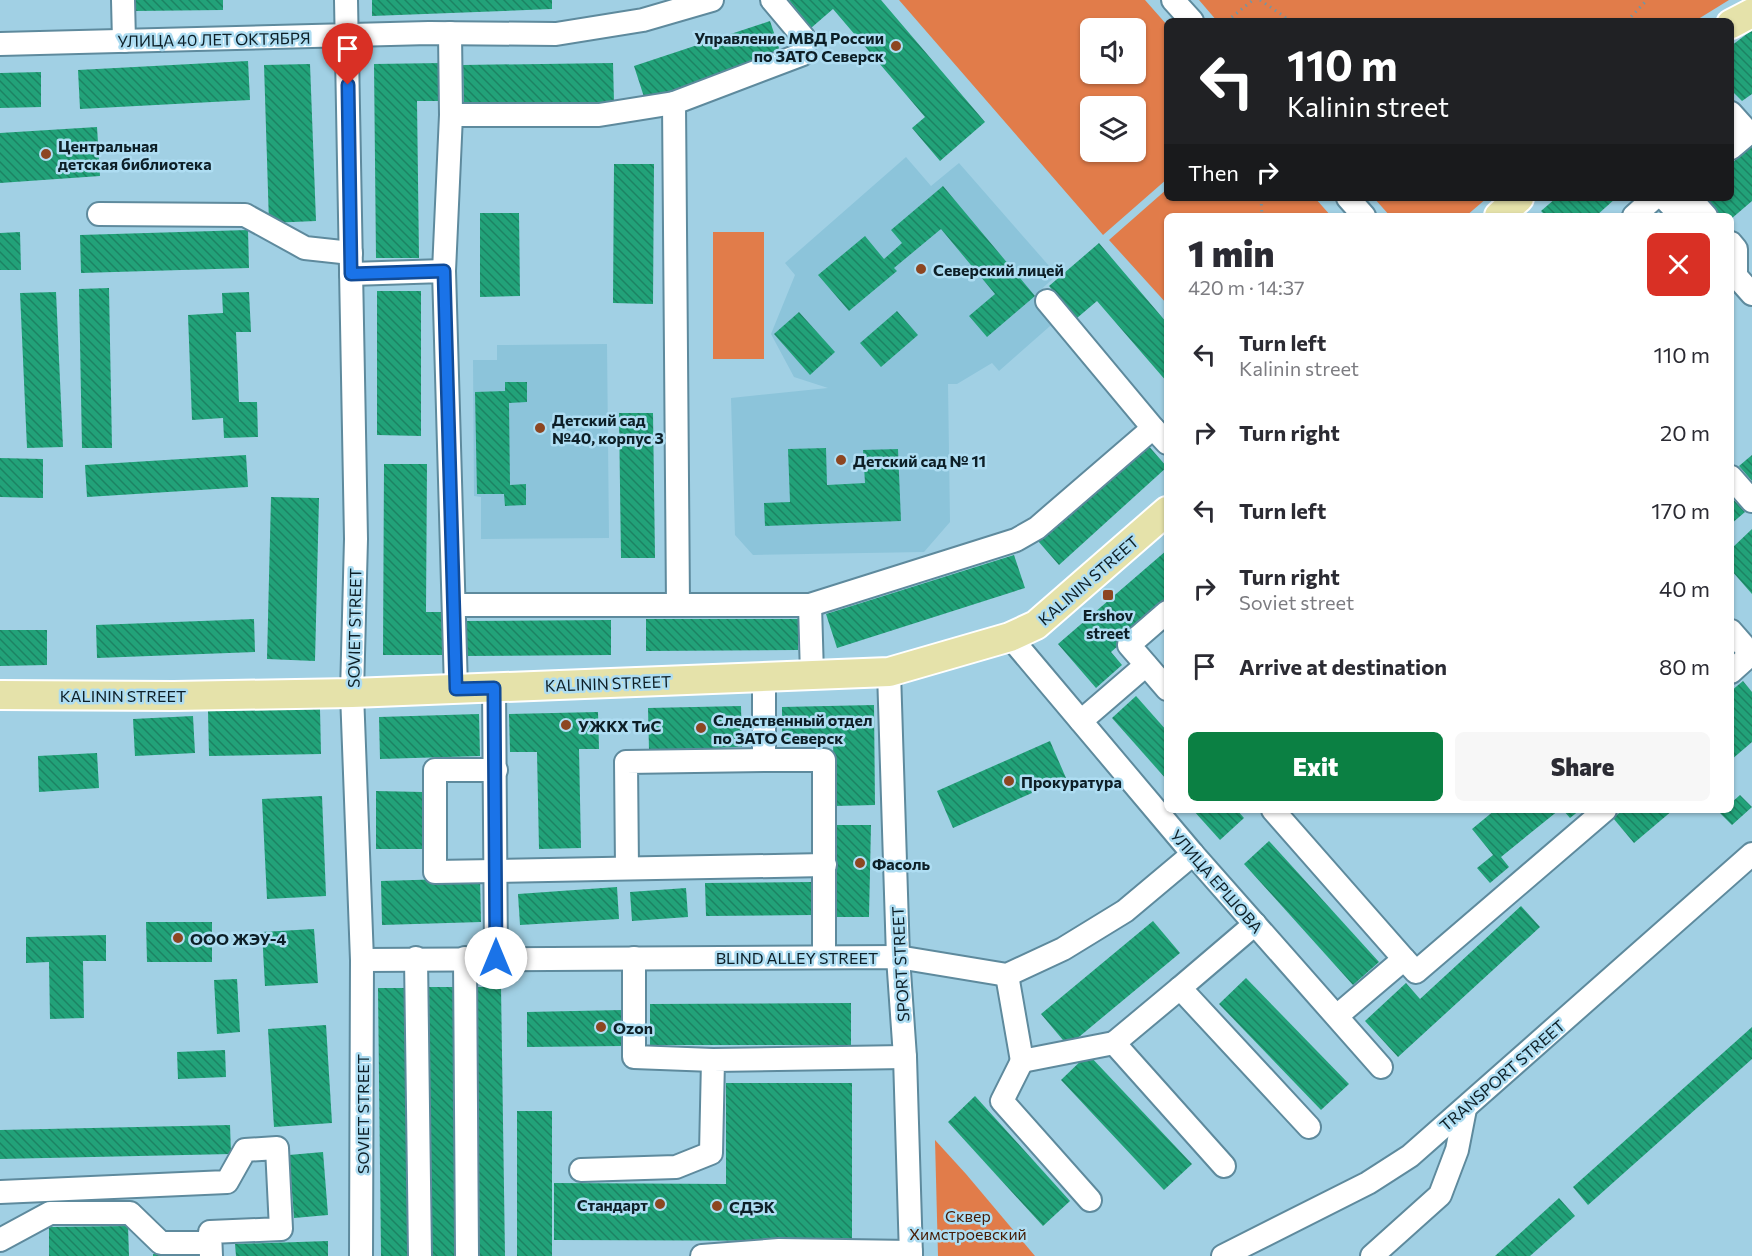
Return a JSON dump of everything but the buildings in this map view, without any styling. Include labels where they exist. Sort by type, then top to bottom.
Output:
[{"type":"main road","points":[[1734,22],[1752,13]]},
{"type":"main road","points":[[1502,213],[1516,201]]},
{"type":"main road","name":"KALININ STREET","points":[[0,695],[174,696],[352,693],[889,672],[1010,637],[1036,625],[1164,515]]},
{"type":"street","points":[[123,0],[124,41]]},
{"type":"street","name":"SOVIET STREET","points":[[346,0],[356,539],[352,693],[362,960],[362,1256]]},
{"type":"street","name":"УЛИЦА 40 ЛЕТ ОКТЯБРЯ","points":[[0,44],[450,33],[556,34],[643,20],[712,0]]},
{"type":"street","points":[[451,115],[599,115],[674,103],[803,54],[804,38],[772,0]]},
{"type":"street","points":[[1173,0],[1189,18]]},
{"type":"street","points":[[450,33],[451,115],[444,271],[456,689]]},
{"type":"street","points":[[674,103],[678,605]]},
{"type":"street","points":[[1734,116],[1750,132],[1734,145]]},
{"type":"street","points":[[1351,201],[1361,213]]},
{"type":"street","points":[[1637,213],[1651,201]]},
{"type":"street","points":[[1667,201],[1677,213]]},
{"type":"street","points":[[1693,201],[1703,213]]},
{"type":"street","points":[[99,214],[245,215],[305,248],[351,263],[444,271]]},
{"type":"street","points":[[1734,247],[1736,249],[1734,273],[1752,294]]},
{"type":"street","points":[[454,605],[810,605],[1016,540],[1037,528],[1160,436],[1047,301]]},
{"type":"street","points":[[1734,480],[1752,501]]},
{"type":"street","points":[[810,605],[812,675]]},
{"type":"street","points":[[1164,615],[1129,645],[1164,685]]},
{"type":"street","points":[[1734,634],[1752,654],[1734,669]]},
{"type":"street","name":"УЛИЦА ЕРШОВА","points":[[1010,637],[1193,854],[1381,1067]]},
{"type":"street","points":[[1081,721],[1146,665]]},
{"type":"street","name":"SPORT STREET","points":[[889,672],[911,1254]]},
{"type":"street","points":[[764,677],[764,760]]},
{"type":"street","points":[[494,688],[496,958]]},
{"type":"street","points":[[627,868],[626,762],[824,760],[824,957]]},
{"type":"street","points":[[496,770],[435,770],[435,872],[825,865]]},
{"type":"street","points":[[1277,813],[1416,972],[1602,813]]},
{"type":"street","points":[[1090,1200],[1002,1101],[1022,1060],[1007,975],[1063,949],[1125,911],[1193,854]]},
{"type":"street","name":"TRANSPORT STREET","points":[[1223,1256],[1368,1184],[1410,1156],[1752,854]]},
{"type":"street","points":[[1022,1060],[1114,1043],[1255,924]]},
{"type":"street","name":"BLIND ALLEY STREET","points":[[362,960],[898,957],[1007,975]]},
{"type":"street","points":[[416,958],[420,1256]]},
{"type":"street","points":[[465,958],[467,1256]]},
{"type":"street","points":[[634,958],[634,1057],[713,1060],[905,1057]]},
{"type":"street","points":[[1337,1016],[1404,959]]},
{"type":"street","points":[[1180,988],[1309,1127]]},
{"type":"street","points":[[1114,1043],[1224,1166]]},
{"type":"street","points":[[581,1170],[676,1167],[711,1153],[713,1060]]},
{"type":"street","points":[[1372,1256],[1440,1194],[1457,1150],[1465,1109]]},
{"type":"street","points":[[0,1192],[227,1182],[245,1150],[277,1148],[281,1229],[210,1232],[211,1249],[161,1243],[130,1213],[50,1214],[0,1240]]},
{"type":"street","points":[[702,1256],[778,1250],[911,1254]]},
{"type":"path","points":[[1231,18],[1253,0]]},
{"type":"path","points":[[1260,0],[1286,18]]},
{"type":"path","points":[[1630,18],[1647,0]]},
{"type":"shaded area","points":[[906,157],[931,186],[959,163],[1057,275],[1037,293],[1058,319],[999,371],[992,363],[957,384],[948,384],[950,522],[924,552],[753,555],[735,535],[731,398],[828,388],[794,377],[771,334],[795,275],[785,263]]},
{"type":"shaded area","name":"Детский сад №40, корпус 3","points":[[607,344],[609,538],[481,539],[481,497],[474,496],[473,360],[497,360],[497,345]]},
{"type":"green space","points":[[899,0],[1145,0],[1164,22],[1164,182],[1103,235]]},
{"type":"green space","points":[[1199,0],[1729,0],[1700,18],[1214,18]]},
{"type":"green space","points":[[1164,192],[1164,201],[1318,201],[1328,213],[1164,213],[1164,301],[1109,240]]},
{"type":"green space","points":[[1377,201],[1484,201],[1470,213],[1387,213]]},
{"type":"green space","points":[[713,232],[764,232],[764,359],[713,359]]},
{"type":"green space","name":"Сквер Химстроевский","points":[[935,1140],[966,1174],[1035,1256],[938,1256]]},
{"type":"place","name":"Управление МВД России по ЗАТО Северск","points":[[896,46]]},
{"type":"place","name":"Центральная детская библиотека","points":[[46,154]]},
{"type":"place","name":"Северский лицей","points":[[921,269]]},
{"type":"place","name":"Детский сад №40, корпус 3","points":[[540,428]]},
{"type":"place","name":"Детский сад № 11","points":[[841,460]]},
{"type":"place","name":"Ershov street","points":[[1108,595]]},
{"type":"place","name":"УЖКХ ТиС","points":[[566,725]]},
{"type":"place","name":"Следственный отдел по ЗАТО Северск","points":[[701,728]]},
{"type":"place","name":"Прокуратура","points":[[1009,781]]},
{"type":"place","name":"Фасоль","points":[[860,863]]},
{"type":"place","name":"ООО ЖЭУ-4","points":[[178,938]]},
{"type":"place","name":"Ozon","points":[[601,1027]]},
{"type":"place","name":"Стандарт","points":[[660,1204]]},
{"type":"place","name":"СДЭК","points":[[717,1206]]},
{"type":"route","points":[[348,85],[351,274],[444,271],[456,689],[494,688],[496,958]]}]
